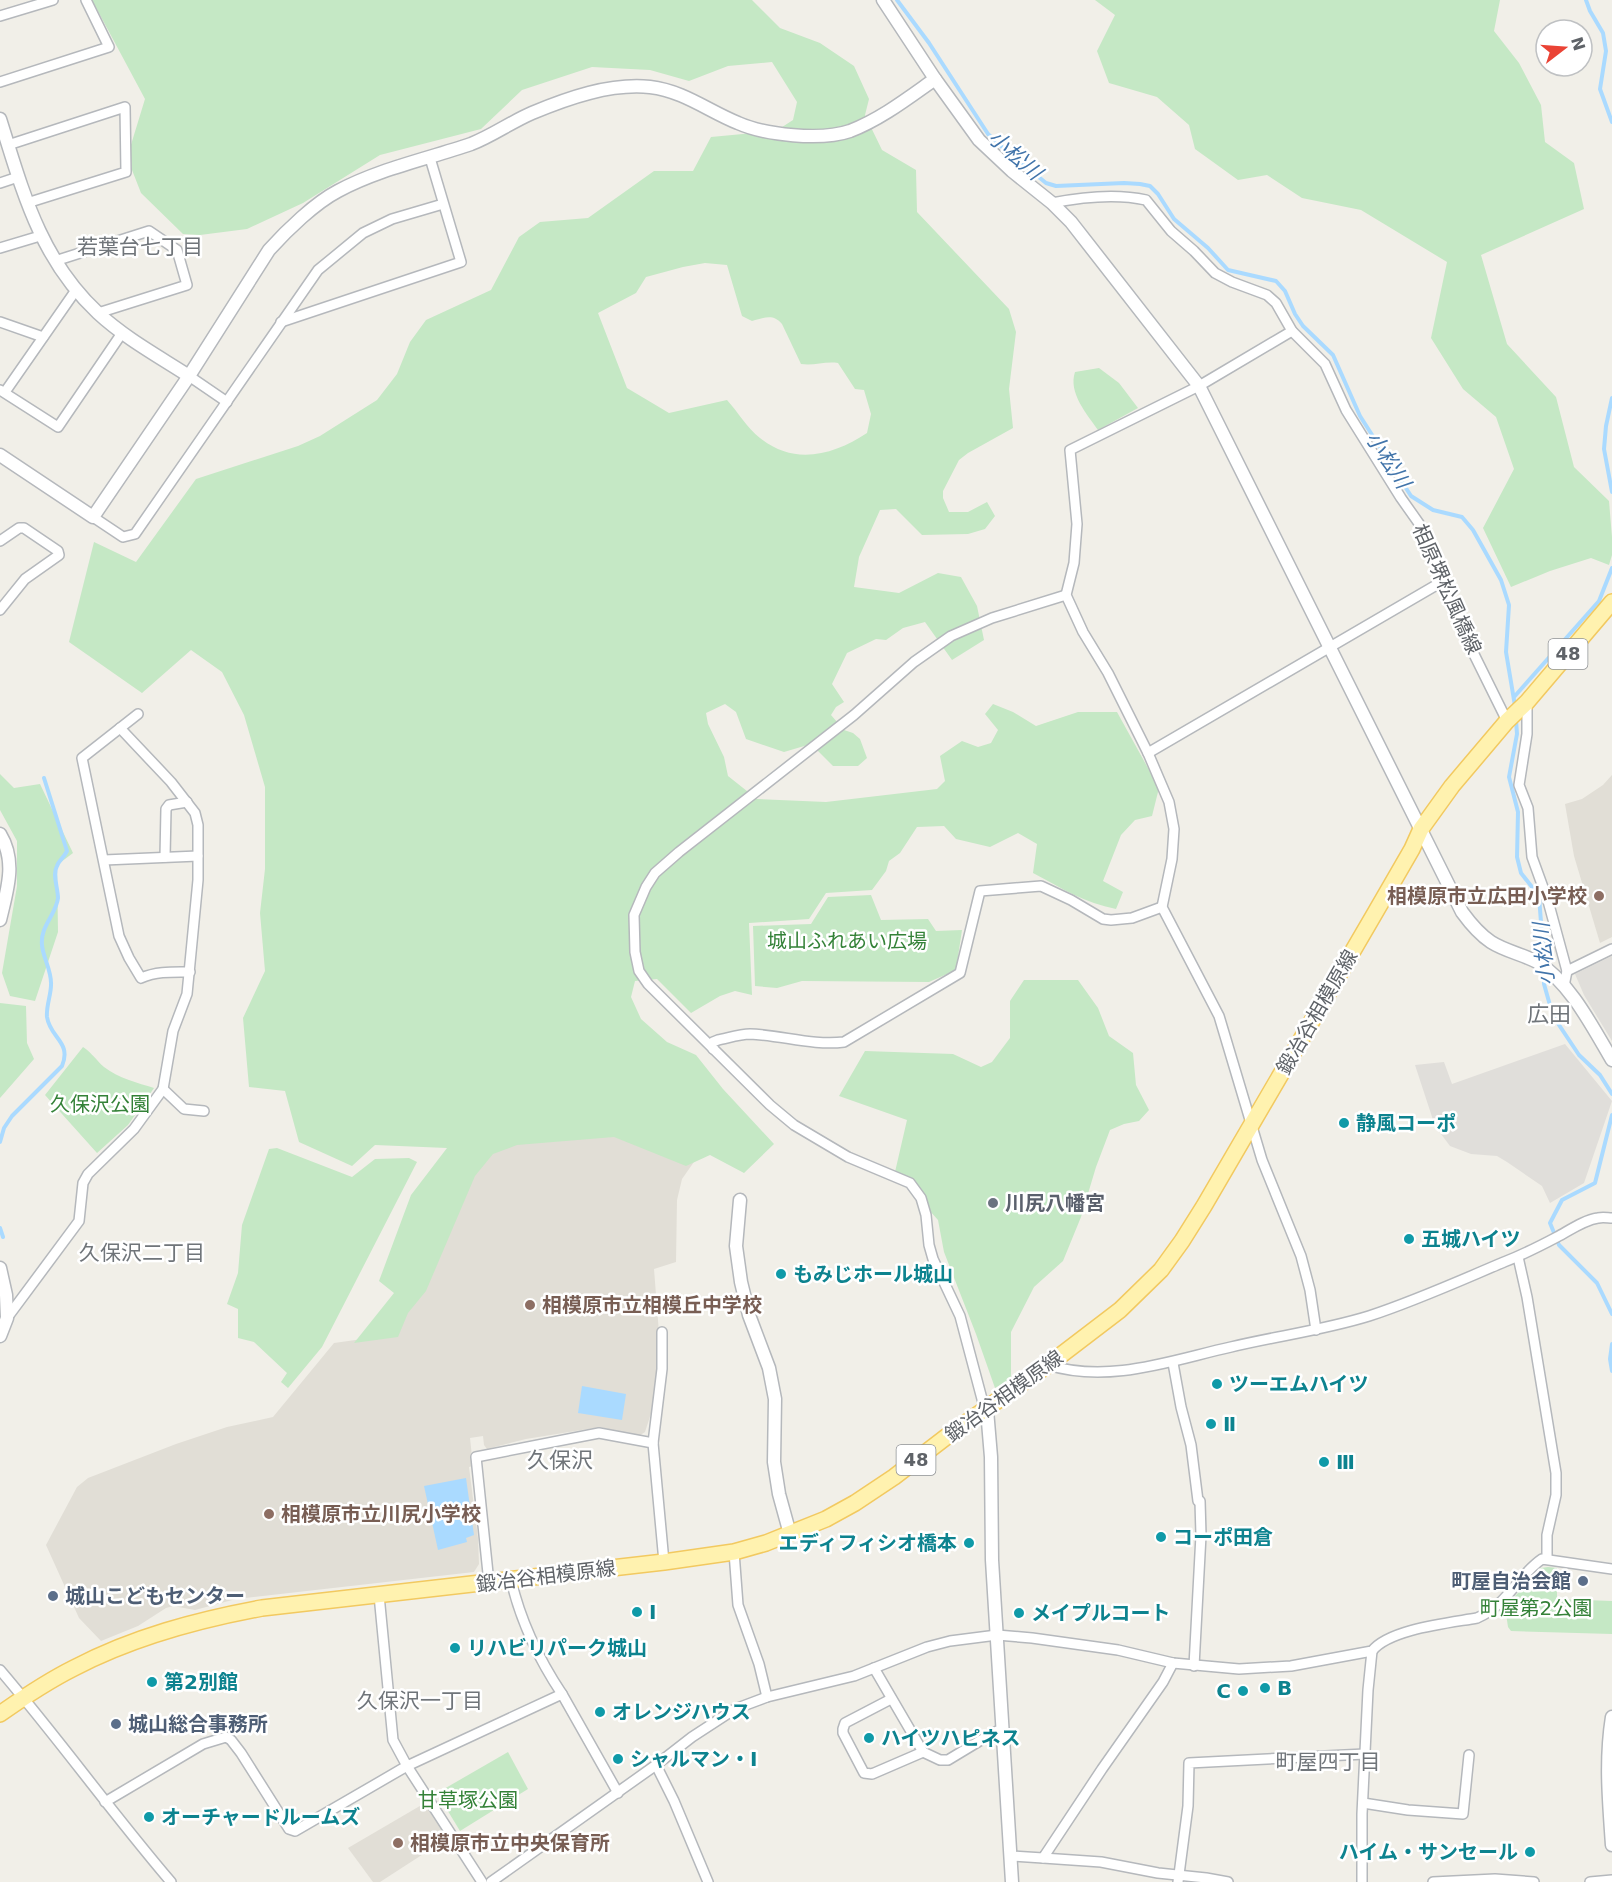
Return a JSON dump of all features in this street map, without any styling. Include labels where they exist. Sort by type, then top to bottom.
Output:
[{"type":"main road","name":"48","points":[[1509,719],[1525,704],[1612,602]]},
{"type":"main road","name":"鍛冶谷相模原線","points":[[0,1714],[24,1697],[88,1661],[131,1643],[221,1616],[262,1608],[489,1583],[734,1552],[790,1534],[826,1519],[855,1503],[1048,1365],[1120,1310],[1161,1270],[1204,1206],[1412,849],[1421,829],[1452,786],[1509,719]]},
{"type":"street","points":[[0,16],[52,0]]},
{"type":"street","points":[[0,82],[109,47],[86,0]]},
{"type":"street","points":[[883,0],[979,140],[1071,222],[1199,386],[1462,912],[1475,929],[1490,942],[1537,962],[1564,980]]},
{"type":"street","points":[[93,518],[189,376],[269,250],[283,234],[336,192],[365,178],[474,142],[531,114],[604,89],[652,87],[696,100],[737,123],[761,131],[785,135],[819,135],[847,132],[860,126],[896,106],[935,79]]},
{"type":"street","points":[[8,145],[125,107],[126,172],[27,203]]},
{"type":"street","points":[[0,119],[40,236],[76,290],[122,333],[227,402]]},
{"type":"street","points":[[281,322],[461,262],[430,158]]},
{"type":"street","points":[[0,183],[18,177]]},
{"type":"street","name":"相原堺松風橋線","points":[[1052,203],[1076,198],[1120,196],[1146,200],[1172,231],[1215,273],[1267,296],[1276,303],[1292,331],[1325,364],[1346,410],[1425,532],[1445,580],[1461,628],[1509,719]]},
{"type":"street","points":[[0,455],[123,537],[135,534],[318,270],[363,234],[392,219],[443,204]]},
{"type":"street","points":[[55,261],[149,231],[177,250],[187,285],[98,313]]},
{"type":"street","points":[[0,248],[40,236]]},
{"type":"street","points":[[76,290],[3,391],[58,427],[122,333]]},
{"type":"street","points":[[0,322],[43,337]]},
{"type":"street","points":[[1292,331],[1199,386],[1070,450],[1077,524],[1074,563],[1066,596],[1083,632],[1108,673],[1148,753],[1169,802],[1174,829],[1172,859],[1162,907],[1219,1016],[1268,1177],[1301,1256],[1310,1290],[1316,1330]]},
{"type":"street","points":[[0,541],[19,528],[24,528],[58,551],[59,555],[57,559],[25,579],[0,610]]},
{"type":"street","points":[[1148,753],[1445,580]]},
{"type":"street","points":[[1012,1882],[992,1560],[992,1457],[987,1410],[960,1316],[929,1245],[926,1215],[921,1198],[910,1183],[848,1157],[794,1125],[713,1049],[648,984],[639,971],[635,952],[634,915],[655,873],[854,715],[914,662],[951,636],[992,618],[1066,596]]},
{"type":"street","points":[[1525,704],[1527,734],[1519,785],[1528,808],[1532,856],[1548,901],[1564,980],[1612,1060]]},
{"type":"street","points":[[138,714],[82,758],[119,936],[129,958],[141,978],[153,973],[190,972]]},
{"type":"street","points":[[0,1336],[7,1318],[79,1221],[83,1183],[87,1174],[134,1129],[163,1089],[173,1031],[187,994],[198,856],[198,819],[171,782],[120,729]]},
{"type":"street","points":[[165,857],[166,809],[169,805],[187,802]]},
{"type":"street","points":[[0,834],[9,856],[10,874],[4,890],[0,920]]},
{"type":"street","points":[[104,860],[198,856]]},
{"type":"street","points":[[713,1049],[713,1042],[749,1034],[795,1040],[844,1042],[960,973],[980,891],[1041,886],[1103,919],[1111,920],[1132,918],[1162,907]]},
{"type":"street","points":[[1564,980],[1612,949]]},
{"type":"street","points":[[163,1089],[184,1109],[204,1111]]},
{"type":"street","points":[[740,1200],[736,1246],[741,1282],[749,1315],[769,1368],[775,1399],[774,1462],[779,1494],[790,1534]]},
{"type":"street","points":[[1048,1365],[1075,1370],[1115,1372],[1173,1363],[1232,1347],[1316,1330],[1396,1306],[1518,1257],[1583,1223],[1599,1217],[1612,1218]]},
{"type":"street","points":[[1518,1257],[1527,1297],[1556,1473],[1556,1495],[1547,1535],[1547,1559]]},
{"type":"street","points":[[0,1268],[6,1294],[7,1318]]},
{"type":"street","points":[[662,1332],[662,1370],[653,1443],[664,1562]]},
{"type":"street","points":[[1173,1363],[1191,1445],[1199,1501],[1201,1535],[1194,1666]]},
{"type":"street","points":[[489,1583],[476,1456],[599,1433],[653,1443]]},
{"type":"street","points":[[734,1552],[738,1605],[759,1664],[767,1697]]},
{"type":"street","points":[[1362,1882],[1365,1754],[1372,1651],[1377,1644],[1394,1636],[1477,1618],[1485,1614],[1499,1605],[1538,1562],[1547,1559],[1612,1569]]},
{"type":"street","points":[[511,1580],[528,1636],[618,1793]]},
{"type":"street","points":[[379,1595],[393,1740],[407,1766],[482,1882]]},
{"type":"street","points":[[491,1882],[618,1793],[692,1737],[735,1709],[767,1697],[854,1676],[918,1649],[950,1641],[997,1635],[1118,1650],[1173,1664],[1239,1669],[1291,1666],[1372,1651]]},
{"type":"street","points":[[1043,1858],[1173,1664]]},
{"type":"street","points":[[874,1668],[923,1752],[940,1760],[948,1760],[991,1734],[1003,1731]]},
{"type":"street","points":[[0,1670],[171,1882]]},
{"type":"street","points":[[105,1802],[203,1744],[226,1737],[241,1753],[290,1829],[295,1830],[407,1766],[562,1694]]},
{"type":"street","points":[[891,1699],[843,1726],[843,1733],[864,1773],[872,1774],[923,1752]]},
{"type":"street","points":[[1612,1717],[1608,1743],[1612,1845]]},
{"type":"street","points":[[1178,1878],[1188,1806],[1189,1763],[1365,1754]]},
{"type":"street","points":[[1363,1803],[1408,1810],[1463,1814],[1469,1755]]},
{"type":"street","points":[[656,1765],[674,1801],[708,1882]]},
{"type":"street","points":[[1010,1856],[1101,1862],[1178,1878],[1228,1882]]},
{"type":"street","points":[[1433,1882],[1496,1879],[1534,1882]]},
{"type":"street","points":[[1590,1882],[1612,1880]]},
{"type":"shaded area","name":"相模原市立広田小学校","points":[[1612,775],[1612,937],[1600,943],[1574,856],[1565,804],[1582,799],[1603,785]]},
{"type":"shaded area","points":[[1612,956],[1612,1041],[1584,995],[1575,974]]},
{"type":"shaded area","points":[[1565,1044],[1612,1101],[1584,1183],[1550,1203],[1542,1186],[1497,1156],[1471,1154],[1450,1146],[1435,1126],[1415,1065],[1444,1062],[1452,1084]]},
{"type":"shaded area","points":[[614,1116],[696,1159],[682,1179],[677,1200],[676,1262],[654,1269],[660,1346],[655,1401],[645,1432],[639,1436],[600,1427],[526,1439],[487,1449],[483,1436],[470,1438],[473,1466],[469,1467],[479,1564],[474,1572],[236,1599],[195,1610],[173,1606],[138,1626],[101,1641],[79,1618],[46,1545],[77,1487],[88,1478],[176,1444],[227,1427],[273,1417],[334,1343],[384,1336],[480,1143]]},
{"type":"shaded area","name":"相模原市立中央保育所","points":[[425,1803],[448,1838],[380,1882],[373,1882],[348,1848]]},
{"type":"green space","points":[[92,0],[752,0],[780,28],[820,43],[854,66],[869,99],[865,115],[882,150],[916,170],[917,212],[1009,309],[1016,332],[1009,389],[1013,428],[959,460],[943,491],[943,498],[949,512],[968,512],[987,502],[995,516],[985,529],[968,534],[922,535],[896,509],[880,510],[859,557],[854,587],[899,593],[938,573],[961,577],[977,606],[984,640],[952,660],[925,622],[903,628],[886,640],[876,639],[847,653],[832,684],[844,702],[836,707],[831,715],[844,730],[860,739],[867,758],[858,766],[833,766],[811,744],[784,752],[746,739],[736,712],[725,704],[706,713],[708,724],[724,757],[728,776],[757,799],[826,802],[937,789],[945,781],[940,756],[962,741],[978,747],[991,743],[998,730],[985,714],[993,704],[1013,712],[1036,726],[1078,712],[1117,712],[1159,788],[1152,816],[1135,820],[1121,835],[1103,881],[1123,892],[1116,909],[1083,899],[1033,873],[1037,844],[1018,833],[990,847],[956,839],[944,826],[917,827],[900,853],[889,861],[886,871],[872,890],[826,893],[809,919],[749,923],[752,995],[735,991],[720,996],[691,1013],[657,979],[635,981],[631,997],[641,1019],[667,1042],[696,1055],[723,1089],[774,1144],[744,1173],[710,1155],[686,1166],[614,1137],[517,1145],[493,1154],[475,1176],[426,1291],[408,1313],[398,1337],[354,1343],[394,1293],[379,1281],[411,1195],[447,1148],[375,1145],[352,1166],[299,1142],[285,1091],[249,1087],[243,1018],[265,971],[260,913],[265,869],[265,787],[244,715],[222,672],[191,650],[142,693],[69,642],[94,542],[136,562],[196,479],[298,446],[320,436],[377,400],[397,374],[410,342],[426,320],[491,290],[519,237],[540,222],[588,218],[654,171],[693,171],[711,137],[776,131],[793,120],[797,102],[772,62],[728,66],[689,81],[650,70],[592,67],[522,90],[481,129],[380,155],[303,203],[247,229],[200,235],[183,234],[141,193],[132,170],[130,148],[145,99]],"holes":[[[705,263],[727,265],[742,316],[752,321],[768,317],[775,318],[782,324],[801,364],[838,363],[855,389],[864,390],[871,414],[867,433],[828,452],[800,455],[773,447],[760,438],[727,400],[669,413],[627,388],[598,313],[636,293],[646,277]]]},
{"type":"green space","points":[[1095,0],[1500,0],[1494,31],[1519,63],[1541,105],[1545,142],[1574,163],[1584,209],[1481,255],[1507,344],[1556,397],[1574,467],[1609,501],[1612,555],[1609,565],[1591,558],[1511,587],[1483,528],[1514,469],[1496,417],[1463,389],[1431,338],[1447,262],[1361,210],[1302,198],[1267,175],[1238,180],[1195,149],[1189,125],[1157,97],[1109,83],[1097,51],[1115,15]]},
{"type":"green space","points":[[1099,368],[1119,383],[1138,408],[1098,430],[1076,395],[1074,380],[1075,372]]},
{"type":"green space","points":[[0,774],[14,788],[40,784],[73,853],[57,865],[58,932],[35,1001],[10,996],[2,973],[17,886],[17,841],[0,810]]},
{"type":"green space","name":"城山ふれあい広場","points":[[871,895],[881,920],[928,919],[936,931],[962,930],[956,970],[929,982],[802,981],[777,988],[755,986],[753,926],[811,924],[828,897]]},
{"type":"green space","points":[[1024,980],[1078,980],[1098,1008],[1109,1036],[1133,1053],[1136,1085],[1149,1110],[1139,1121],[1110,1130],[1081,1217],[1063,1261],[1034,1287],[1011,1332],[1011,1379],[995,1388],[944,1252],[938,1220],[895,1172],[907,1120],[839,1096],[865,1051],[953,1054],[981,1067],[992,1062],[1010,1038],[1010,1001]]},
{"type":"green space","points":[[0,1003],[26,1006],[27,1043],[34,1059],[0,1098]]},
{"type":"green space","name":"久保沢公園","points":[[83,1047],[115,1074],[154,1088],[128,1125],[97,1153],[45,1095]]},
{"type":"green space","points":[[277,1148],[352,1177],[375,1159],[409,1158],[417,1162],[322,1347],[288,1388],[281,1382],[287,1373],[254,1342],[238,1338],[238,1309],[227,1304],[238,1273],[242,1225],[269,1149]]},
{"type":"green space","name":"町屋第2公園","points":[[1541,1568],[1557,1568],[1557,1599],[1612,1601],[1612,1634],[1511,1631],[1508,1627],[1505,1607]]},
{"type":"green space","name":"甘草塚公園","points":[[508,1752],[528,1789],[460,1831],[437,1793]]},
{"type":"water","points":[[582,1386],[626,1394],[622,1420],[578,1413]]},
{"type":"water","points":[[466,1478],[474,1535],[466,1538],[467,1542],[438,1550],[424,1486]]},
{"type":"waterway","name":"小松川","points":[[897,0],[929,43],[988,134],[1046,183],[1056,186],[1124,183],[1150,186],[1174,219],[1208,248],[1228,270],[1276,281],[1285,291],[1303,326],[1333,355],[1360,416],[1411,496],[1433,510],[1462,517],[1473,530],[1501,580],[1509,605],[1506,652],[1515,706]]},
{"type":"waterway","points":[[1586,0],[1603,33],[1606,51],[1600,89],[1612,122]]},
{"type":"waterway","points":[[1612,398],[1604,449],[1612,492]]},
{"type":"waterway","points":[[1514,697],[1599,601],[1612,568]]},
{"type":"waterway","name":"小松川","points":[[1516,720],[1517,734],[1509,777],[1518,812],[1517,857],[1521,873],[1539,896],[1544,962]]},
{"type":"waterway","points":[[0,1142],[4,1128],[12,1116],[62,1066],[64,1058],[62,1045],[47,1017],[51,980],[42,938],[57,904],[56,869],[67,851],[44,778]]},
{"type":"waterway","name":"小松川","points":[[1544,969],[1544,984],[1553,1016],[1579,1055],[1600,1075],[1612,1094]]},
{"type":"waterway","name":"小松川","points":[[1612,1115],[1595,1183],[1562,1200],[1550,1223],[1559,1245],[1597,1283],[1612,1314]]},
{"type":"waterway","points":[[0,1228],[3,1237]]},
{"type":"waterway","name":"小松川","points":[[1612,1344],[1610,1359],[1612,1371]]},
{"type":"place","name":"相模原市立広田小学校","points":[[1599,896]]},
{"type":"place","name":"静風コーポ","points":[[1344,1123]]},
{"type":"place","name":"川尻八幡宮","points":[[993,1203]]},
{"type":"place","name":"五城ハイツ","points":[[1409,1239]]},
{"type":"place","name":"もみじホール城山","points":[[781,1274]]},
{"type":"place","name":"相模原市立相模丘中学校","points":[[530,1305]]},
{"type":"place","name":"ツーエムハイツ","points":[[1217,1384]]},
{"type":"place","name":"Ⅱ","points":[[1211,1424]]},
{"type":"place","name":"Ⅲ","points":[[1324,1462]]},
{"type":"place","name":"相模原市立川尻小学校","points":[[269,1514]]},
{"type":"place","name":"コーポ田倉","points":[[1161,1537]]},
{"type":"place","name":"エディフィシオ橋本","points":[[969,1543]]},
{"type":"place","name":"町屋自治会館","points":[[1583,1581]]},
{"type":"place","name":"城山こどもセンター","points":[[53,1596]]},
{"type":"place","name":"Ⅰ","points":[[637,1612]]},
{"type":"place","name":"メイプルコート","points":[[1019,1613]]},
{"type":"place","name":"リハビリパーク城山","points":[[455,1648]]},
{"type":"place","name":"第2別館","points":[[152,1682]]},
{"type":"place","name":"B","points":[[1265,1688]]},
{"type":"place","name":"C","points":[[1243,1691]]},
{"type":"place","name":"オレンジハウス","points":[[600,1712]]},
{"type":"place","name":"城山総合事務所","points":[[116,1724]]},
{"type":"place","name":"ハイツハピネス","points":[[869,1738]]},
{"type":"place","name":"シャルマン・Ⅰ","points":[[618,1759]]},
{"type":"place","name":"オーチャードルームズ","points":[[149,1817]]},
{"type":"place","name":"相模原市立中央保育所","points":[[398,1843]]},
{"type":"place","name":"ハイム・サンセール","points":[[1530,1852]]},
{"type":"district","name":"若葉台七丁目","points":[[140,247]]},
{"type":"district","name":"広田","points":[[1549,1014]]},
{"type":"district","name":"久保沢二丁目","points":[[142,1253]]},
{"type":"district","name":"久保沢","points":[[560,1460]]},
{"type":"district","name":"久保沢一丁目","points":[[420,1701]]},
{"type":"district","name":"町屋四丁目","points":[[1328,1762]]}]
